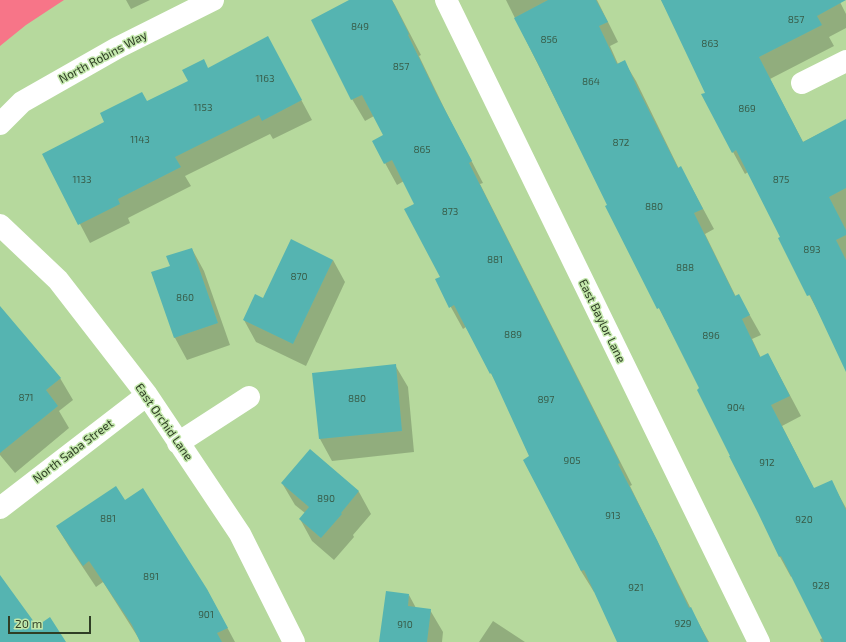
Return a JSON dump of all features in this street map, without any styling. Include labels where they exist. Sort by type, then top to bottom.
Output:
[{"type":"street","name":"North Robins Way","points":[[0,124],[22,102],[117,48],[214,0]]},
{"type":"street","name":"East Baylor Lane","points":[[446,0],[759,642]]},
{"type":"street","points":[[802,83],[846,61]]},
{"type":"street","name":"East Orchid Lane","points":[[0,225],[58,280],[147,395],[240,534],[294,642]]},
{"type":"street","name":"North Saba Street","points":[[0,508],[147,395]]},
{"type":"street","points":[[178,442],[249,397]]},
{"type":"shaded area","points":[[0,0],[64,0],[26,25],[0,46]]},
{"type":"building","points":[[349,0],[392,0],[435,91],[472,161],[469,163],[620,463],[618,464],[657,540],[689,608],[691,607],[708,642],[617,642],[584,570],[581,571],[523,460],[529,456],[491,373],[490,374],[454,305],[449,308],[435,279],[440,277],[404,209],[414,204],[392,160],[384,164],[372,141],[383,135],[362,95],[351,100],[311,20]]},
{"type":"building","points":[[548,0],[596,0],[608,22],[599,26],[617,64],[625,60],[678,168],[681,166],[703,209],[694,213],[735,296],[739,294],[750,315],[742,319],[760,357],[768,353],[790,396],[771,405],[814,488],[832,480],[846,510],[846,642],[824,642],[781,556],[779,557],[697,390],[699,388],[605,206],[607,205],[514,18]]},
{"type":"building","points":[[661,0],[846,0],[817,16],[822,25],[759,57],[803,142],[846,119],[846,188],[829,197],[846,230],[846,235],[836,240],[846,260],[846,372],[810,295],[807,296],[778,238],[780,237],[736,150],[732,153],[701,94],[705,93]]},
{"type":"building","points":[[268,36],[302,100],[262,121],[259,115],[175,157],[181,167],[118,199],[120,204],[78,225],[42,154],[104,122],[100,113],[142,92],[147,101],[188,81],[182,70],[204,59],[208,68]]},
{"type":"building","points":[[291,239],[333,260],[293,344],[243,320],[255,294],[263,298]]},
{"type":"building","points":[[192,248],[218,323],[174,338],[151,272],[170,266],[166,256]]},
{"type":"building","points":[[0,306],[61,378],[46,390],[58,406],[0,453]]},
{"type":"building","points":[[396,364],[402,431],[319,439],[312,373]]},
{"type":"building","points":[[310,449],[359,491],[341,513],[342,514],[321,538],[299,519],[309,507],[281,483]]},
{"type":"building","points":[[116,486],[125,500],[143,488],[207,589],[228,628],[217,633],[222,642],[140,642],[132,625],[89,561],[83,566],[56,526]]},
{"type":"building","points":[[0,575],[37,626],[50,617],[66,642],[0,642]]},
{"type":"building","points":[[386,591],[409,594],[408,606],[431,609],[427,642],[379,642]]}]
